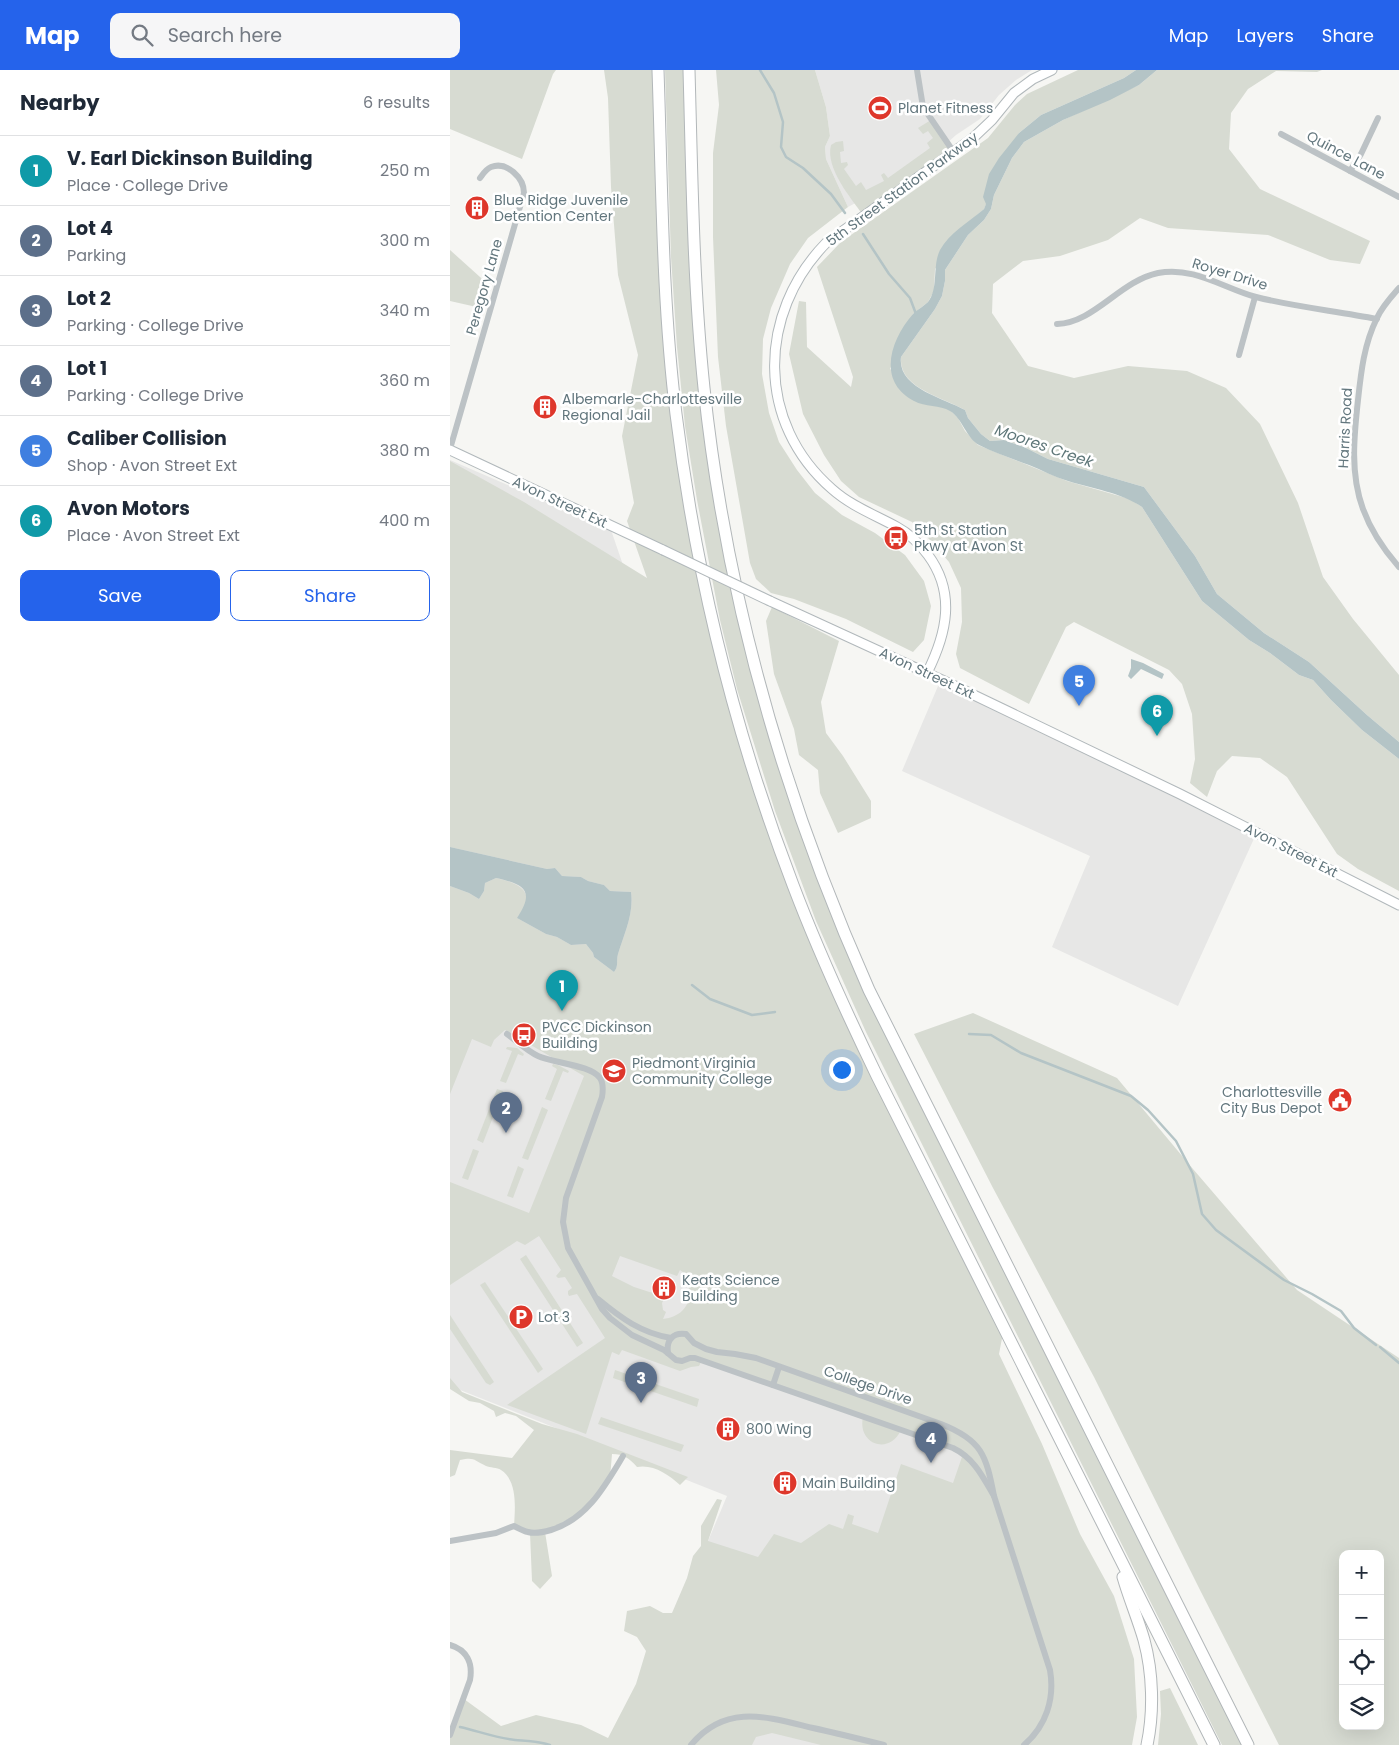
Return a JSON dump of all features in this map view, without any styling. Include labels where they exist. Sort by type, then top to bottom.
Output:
[{"type":"highway","points":[[658,70],[663,244],[668,323],[676,412],[684,470],[709,607],[722,662],[757,784],[792,885],[842,1003],[1214,1745]]},
{"type":"highway","points":[[688,70],[698,325],[714,462],[722,515],[744,624],[786,774],[818,868],[869,990],[1248,1745]]},
{"type":"highway","points":[[1116,1551],[1148,1660],[1151,1719],[1147,1745]]},
{"type":"highway","points":[[1223,1696],[1254,1745]]},
{"type":"main road","name":"5th Street Station Parkway","points":[[927,673],[940,644],[945,624],[946,601],[938,573],[926,553],[911,536],[844,499],[821,479],[807,463],[794,443],[783,418],[776,392],[774,362],[778,330],[788,299],[802,273],[826,243],[984,128],[1014,93],[1051,70]]},
{"type":"main road","name":"Avon Street Ext","points":[[450,449],[1180,794],[1399,905]]},
{"type":"street","points":[[917,70],[923,107],[953,151]]},
{"type":"street","points":[[1350,171],[1361,154],[1378,118]]},
{"type":"street","name":"Quince Lane","points":[[1282,134],[1399,197]]},
{"type":"street","name":"Peregory Lane","points":[[450,449],[524,193],[524,187],[518,176],[500,166],[491,167],[480,178]]},
{"type":"street","name":"Royer Drive","points":[[1058,324],[1065,324],[1081,318],[1132,283],[1160,273],[1176,272],[1199,275],[1255,297],[1376,319]]},
{"type":"street","name":"Harris Road","points":[[1399,288],[1376,319],[1367,342],[1362,364],[1355,443],[1355,474],[1358,491],[1369,524],[1378,540],[1399,567]]},
{"type":"street","points":[[1239,356],[1255,297]]},
{"type":"street","name":"College Drive","points":[[507,1034],[529,1052],[538,1056],[566,1062],[595,1074],[603,1085],[602,1097],[569,1190],[564,1212],[565,1234],[568,1248],[602,1309],[622,1328],[668,1353],[672,1359],[679,1361],[685,1361],[690,1358],[701,1359],[958,1451],[975,1465],[994,1496]]},
{"type":"street","name":"College Drive","points":[[597,1298],[634,1327],[655,1335],[671,1338],[682,1334],[689,1336],[694,1343],[717,1352],[745,1356],[779,1367],[958,1430],[973,1441],[984,1457],[994,1496],[1049,1662],[1052,1680],[1050,1701],[1044,1719],[1033,1736],[1024,1745]]},
{"type":"street","points":[[668,1353],[668,1343],[671,1338]]},
{"type":"street","points":[[690,1358],[694,1352],[694,1343]]},
{"type":"street","points":[[773,1385],[779,1367]]},
{"type":"street","points":[[450,1540],[496,1534],[514,1526],[530,1532],[545,1532],[568,1523],[585,1510],[598,1495],[623,1456]]},
{"type":"street","points":[[450,1645],[460,1649],[466,1655],[472,1673],[450,1735]]},
{"type":"street","points":[[691,1745],[701,1734],[717,1724],[734,1718],[756,1716],[884,1745]]},
{"type":"shaded area","points":[[450,70],[556,70],[522,159],[450,129]]},
{"type":"shaded area","name":"Piedmont Virginia Community College","points":[[604,70],[658,70],[676,412],[722,662],[814,939],[1004,1328],[999,1354],[1042,1444],[1080,1534],[1114,1596],[1134,1659],[1137,1717],[1132,1745],[821,1745],[772,1733],[756,1737],[752,1745],[450,1745],[450,1737],[464,1699],[501,1726],[536,1715],[581,1725],[608,1738],[636,1684],[646,1651],[637,1637],[624,1631],[627,1611],[650,1606],[663,1613],[672,1613],[687,1578],[693,1556],[701,1546],[701,1526],[717,1499],[722,1500],[708,1541],[758,1557],[774,1534],[801,1543],[829,1524],[843,1529],[848,1514],[854,1516],[852,1524],[878,1533],[901,1464],[953,1483],[963,1454],[901,1430],[896,1438],[889,1443],[875,1443],[869,1440],[865,1434],[862,1426],[863,1417],[702,1360],[699,1366],[680,1371],[622,1350],[619,1355],[612,1352],[586,1434],[507,1405],[605,1338],[577,1294],[569,1296],[568,1291],[572,1288],[565,1277],[558,1278],[556,1276],[561,1270],[539,1236],[525,1245],[517,1241],[450,1285],[450,1182],[529,1213],[584,1076],[505,1030],[494,1040],[491,1047],[472,1039],[450,1094],[450,886],[479,899],[484,891],[485,883],[496,878],[517,885],[522,889],[527,898],[524,909],[517,918],[571,945],[586,944],[594,957],[614,972],[631,908],[631,892],[610,891],[604,885],[581,877],[562,876],[555,868],[547,869],[450,847],[450,461],[524,502],[647,578],[627,521],[634,503],[622,436],[638,355],[618,275],[611,187],[608,98]],"holes":[[[620,1256],[677,1276],[680,1270],[684,1273],[689,1287],[689,1299],[687,1305],[680,1313],[663,1319],[666,1312],[663,1310],[662,1303],[665,1297],[634,1287],[612,1276]]]},
{"type":"shaded area","points":[[665,70],[686,70],[690,216],[725,550],[828,901],[1244,1745],[1222,1745],[866,1032],[816,921],[775,811],[737,689],[720,620],[685,426],[671,257]]},
{"type":"shaded area","points":[[716,70],[815,70],[826,107],[830,136],[825,147],[826,159],[848,207],[808,238],[790,264],[771,308],[763,339],[762,374],[769,413],[779,442],[815,493],[842,515],[875,533],[905,555],[924,581],[931,606],[924,640],[913,652],[846,619],[794,599],[771,593],[756,579],[750,563],[726,426],[718,357],[713,237],[713,153],[719,105]]},
{"type":"shaded area","points":[[815,70],[1032,70],[1016,80],[999,95],[980,119],[956,135],[936,153],[895,182],[848,207],[826,159],[825,147],[830,136],[826,107]]},
{"type":"shaded area","points":[[1078,70],[1136,70],[1124,78],[1041,115],[1019,133],[984,209],[976,216],[935,269],[934,291],[928,302],[913,314],[890,369],[950,410],[978,445],[1067,481],[1130,499],[1142,507],[1202,601],[1249,640],[1299,675],[1313,680],[1362,730],[1399,759],[1399,891],[1358,869],[1337,854],[1287,777],[1260,758],[1232,756],[1217,771],[1207,797],[1190,783],[1195,759],[1192,714],[1182,684],[1169,670],[1074,622],[1066,627],[1029,704],[960,668],[956,654],[962,622],[961,588],[949,562],[912,522],[859,497],[841,481],[824,455],[803,414],[789,354],[799,301],[806,302],[807,347],[851,387],[853,377],[817,267],[841,242],[988,138],[1015,105],[1027,94]]},
{"type":"shaded area","points":[[1136,70],[1157,70],[1139,85],[1063,120],[1024,142],[1012,158],[994,195],[991,209],[984,220],[968,235],[945,270],[942,296],[901,357],[902,368],[906,377],[924,391],[965,410],[968,418],[981,434],[990,441],[1004,440],[1024,447],[1048,459],[1144,487],[1195,556],[1217,594],[1264,633],[1309,662],[1399,742],[1399,759],[1362,730],[1313,680],[1299,675],[1249,640],[1202,601],[1142,507],[1125,498],[1063,479],[979,445],[971,438],[950,411],[914,401],[902,393],[895,382],[891,371],[891,359],[899,335],[913,314],[928,302],[931,296],[935,284],[936,263],[944,244],[954,233],[984,209],[986,204],[983,197],[989,174],[999,158],[1019,133],[1041,115],[1124,78]]},
{"type":"shaded area","points":[[1157,70],[1322,70],[1317,72],[1276,71],[1248,89],[1231,113],[1229,149],[1260,189],[1370,241],[1360,264],[1330,260],[1268,235],[1168,228],[1140,218],[1108,240],[1060,256],[1023,261],[993,284],[992,313],[1028,366],[1074,378],[1128,366],[1187,371],[1226,388],[1260,424],[1298,503],[1323,577],[1353,619],[1399,675],[1399,742],[1309,662],[1264,633],[1217,594],[1195,556],[1144,487],[1048,459],[1024,447],[1004,440],[990,441],[981,434],[968,418],[965,410],[914,384],[902,368],[901,357],[942,296],[945,270],[968,235],[984,220],[991,209],[994,195],[1012,158],[1024,142],[1063,120],[1139,85]]},
{"type":"shaded area","points":[[931,120],[953,151],[863,215],[835,173],[830,154],[831,145],[843,141],[844,151],[840,152],[841,163],[847,162],[848,165],[844,169],[856,186],[861,182],[866,190],[884,181],[881,175],[884,173],[888,178],[930,148],[927,143],[933,138],[928,131],[923,134],[918,128]]},
{"type":"shaded area","points":[[450,250],[490,286],[481,308],[450,301]]},
{"type":"shaded area","name":"Piedmont Virginia Community College","points":[[450,460],[611,530],[623,565],[896,1194],[1079,1745],[622,1745],[727,1496],[450,1386]]},
{"type":"shaded area","points":[[772,607],[839,641],[821,702],[826,733],[871,801],[871,818],[838,833],[820,793],[818,770],[799,755],[794,729],[774,674],[766,621]]},
{"type":"shaded area","points":[[1131,659],[1164,674],[1162,679],[1141,669],[1131,679],[1128,676],[1131,668]]},
{"type":"shaded area","points":[[941,679],[1257,832],[1178,1006],[1052,947],[1090,856],[902,771]]},
{"type":"shaded area","points":[[450,847],[547,869],[555,868],[562,876],[581,877],[604,885],[610,891],[631,892],[630,916],[614,972],[594,957],[586,944],[571,945],[517,918],[526,901],[524,890],[520,886],[496,878],[485,883],[484,891],[479,899],[450,886]]},
{"type":"shaded area","points":[[973,1013],[1117,1078],[1297,1290],[1399,1358],[1399,1745],[1279,1745],[1094,1377],[993,1188],[914,1034]]},
{"type":"shaded area","points":[[507,1047],[517,1048],[524,1054],[523,1056],[518,1054],[506,1083],[500,1081],[512,1051],[506,1049]]},
{"type":"shaded area","points":[[553,1064],[569,1071],[568,1073],[563,1071],[551,1101],[545,1099],[557,1069],[552,1066]]},
{"type":"shaded area","points":[[497,1089],[503,1091],[483,1143],[477,1140]]},
{"type":"shaded area","points":[[542,1107],[548,1110],[528,1160],[522,1158]]},
{"type":"shaded area","points":[[473,1149],[479,1151],[468,1180],[462,1178]]},
{"type":"shaded area","points":[[518,1166],[524,1169],[513,1198],[507,1196]]},
{"type":"shaded area","points":[[526,1255],[583,1343],[577,1347],[520,1259]]},
{"type":"shaded area","points":[[485,1282],[543,1369],[538,1373],[480,1285]]},
{"type":"shaded area","points":[[450,1315],[494,1382],[490,1385],[486,1383],[450,1329]]},
{"type":"shaded area","points":[[615,1370],[699,1399],[697,1407],[613,1378]]},
{"type":"shaded area","points":[[450,1378],[462,1392],[542,1424],[577,1434],[688,1477],[680,1485],[654,1468],[637,1467],[626,1457],[612,1454],[610,1478],[585,1510],[545,1532],[552,1576],[540,1589],[532,1581],[530,1533],[514,1526],[513,1488],[506,1475],[499,1469],[488,1467],[469,1459],[460,1460],[455,1475],[450,1477],[450,1450],[512,1458],[534,1430],[516,1416],[505,1413],[496,1417],[494,1411],[480,1403],[469,1401],[450,1389]]},
{"type":"shaded area","points":[[601,1417],[684,1445],[681,1452],[598,1424]]},
{"type":"shaded area","points":[[1170,1688],[1198,1745],[1158,1745],[1161,1714],[1160,1691]]},
{"type":"waterway","points":[[760,70],[774,93],[783,122],[781,147],[786,157],[803,168],[831,194],[845,213]]},
{"type":"waterway","points":[[863,234],[889,274],[910,298],[916,314]]},
{"type":"waterway","points":[[692,985],[710,999],[752,1015],[775,1012]]},
{"type":"waterway","points":[[969,1034],[991,1035],[1021,1053],[1131,1096],[1148,1110],[1176,1141],[1193,1174],[1202,1214],[1216,1230],[1284,1280],[1341,1311],[1354,1328],[1376,1345]]},
{"type":"waterway","points":[[1380,1347],[1399,1363]]},
{"type":"waterway","points":[[460,1727],[501,1738],[550,1745]]},
{"type":"place","name":"Planet Fitness","points":[[880,108]]},
{"type":"place","name":"Blue Ridge Juvenile Detention Center","points":[[477,208]]},
{"type":"place","name":"Albemarle-Charlottesville Regional Jail","points":[[545,407]]},
{"type":"place","name":"5th St Station Pkwy at Avon St","points":[[896,538]]},
{"type":"place","name":"Caliber Collision","points":[[1079,706]]},
{"type":"place","name":"Avon Motors","points":[[1157,736]]},
{"type":"place","name":"V. Earl Dickinson Building","points":[[562,1011]]},
{"type":"place","name":"PVCC Dickinson Building","points":[[524,1035]]},
{"type":"place","name":"Piedmont Virginia Community College","points":[[614,1071]]},
{"type":"place","name":"Charlottesville City Bus Depot","points":[[1340,1100]]},
{"type":"place","name":"Lot 4","points":[[506,1133]]},
{"type":"place","name":"Keats Science Building","points":[[664,1288]]},
{"type":"place","name":"Lot 3","points":[[521,1317]]},
{"type":"place","name":"Lot 2","points":[[641,1403]]},
{"type":"place","name":"800 Wing","points":[[728,1429]]},
{"type":"place","name":"Lot 1","points":[[931,1463]]},
{"type":"place","name":"Main Building","points":[[785,1483]]},
{"type":"water label","name":"Moores Creek","points":[[1044,446]]}]
